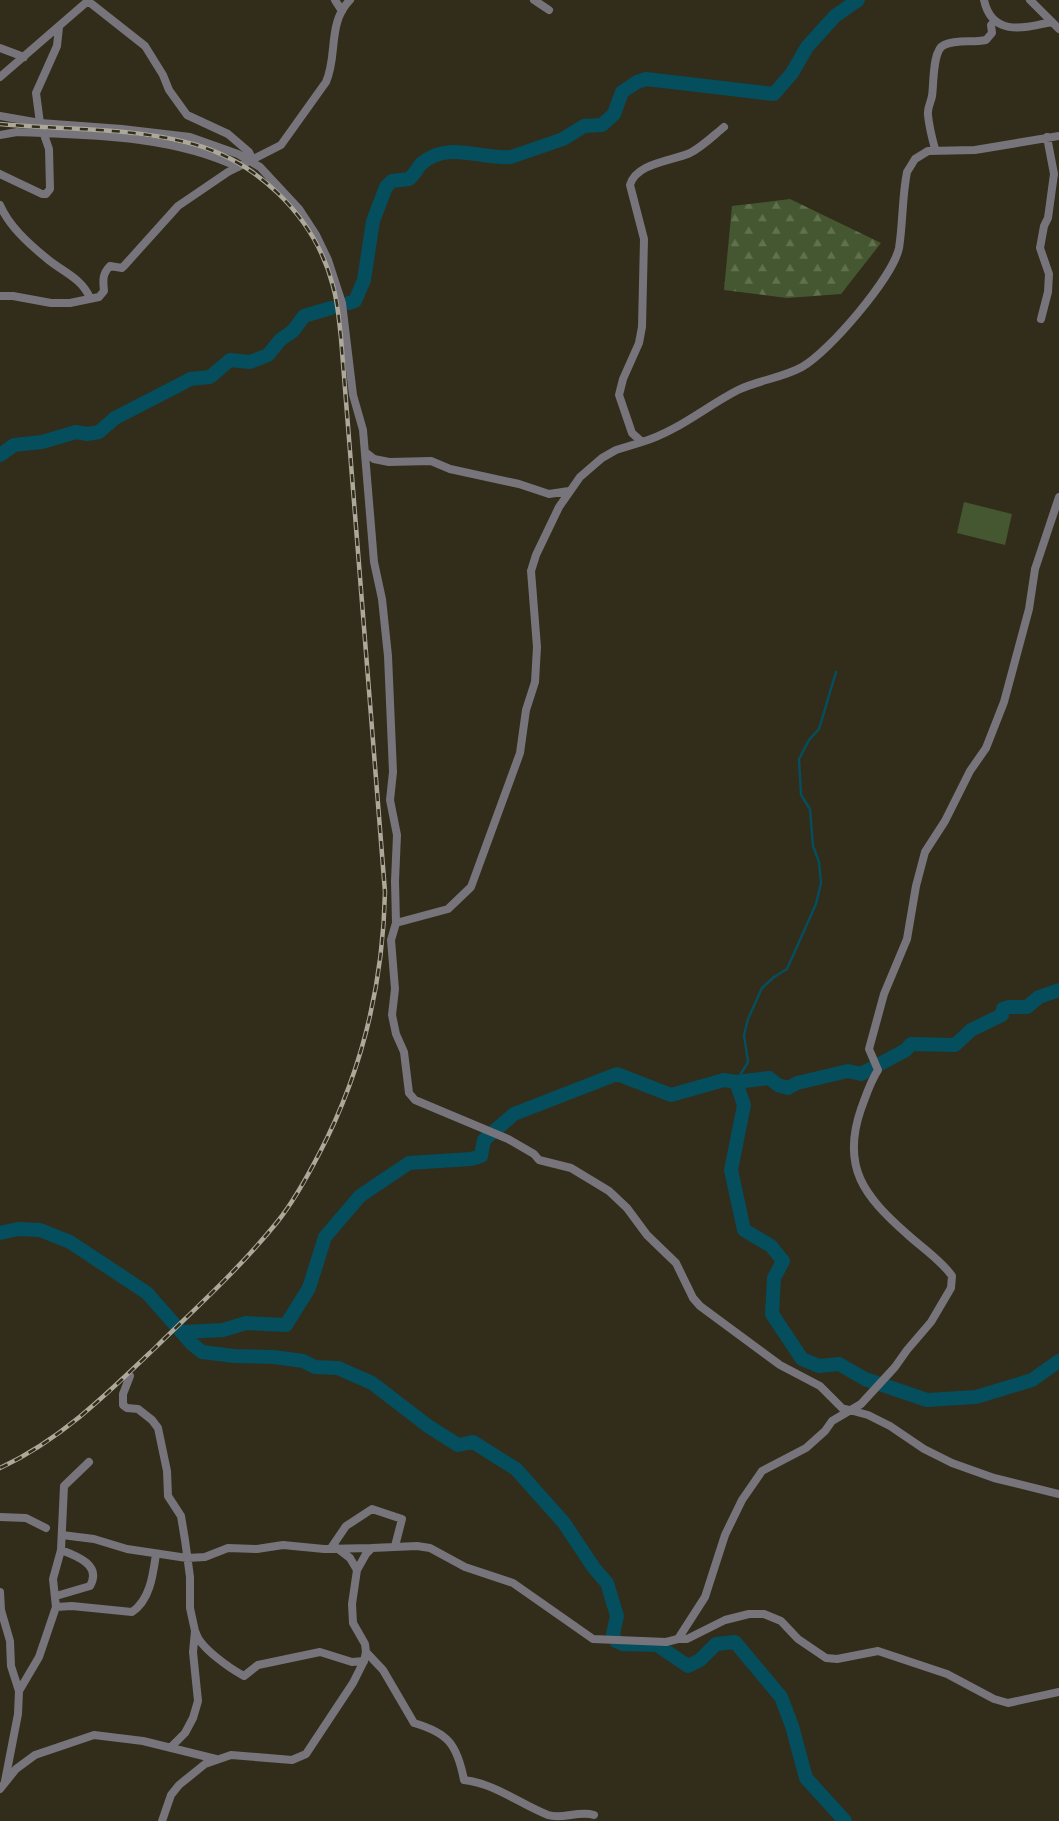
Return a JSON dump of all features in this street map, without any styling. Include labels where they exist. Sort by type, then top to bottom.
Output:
[{"type":"street","points":[[335,0],[342,11]]},
{"type":"street","points":[[0,296],[13,296],[52,303],[70,303],[102,295],[103,278],[110,266],[122,268],[173,210],[238,168],[281,145],[326,82],[329,75],[332,40],[342,11],[350,0]]},
{"type":"street","points":[[534,0],[549,10]]},
{"type":"street","points":[[984,0],[995,21],[1008,28],[1052,22]]},
{"type":"street","points":[[1030,0],[1059,29]]},
{"type":"street","points":[[0,78],[86,1],[145,46],[163,75],[169,90],[187,115],[228,134],[249,152],[253,161],[299,209],[316,235],[330,267],[342,303],[353,395],[363,430],[374,562],[382,599],[388,656],[393,772],[390,800],[397,834],[396,923],[391,940],[394,989],[392,1015],[396,1034],[404,1052],[409,1092],[415,1100],[508,1139],[534,1154],[539,1160],[571,1168],[613,1194],[627,1208],[647,1235],[676,1263],[693,1298],[700,1306],[780,1365],[820,1386],[842,1408],[868,1415],[890,1426],[924,1449],[952,1463],[994,1478],[1059,1494]]},
{"type":"street","points":[[935,149],[927,112],[932,95],[932,77],[936,68],[939,49],[942,45],[960,40],[973,43],[986,40],[992,33],[992,25],[995,21]]},
{"type":"street","points":[[0,174],[42,194],[49,192],[49,149],[42,133],[36,93],[57,46],[59,27]]},
{"type":"street","points":[[0,48],[24,57]]},
{"type":"street","points":[[0,116],[40,123],[190,137],[253,161]]},
{"type":"street","points":[[642,442],[632,433],[619,395],[622,379],[639,343],[642,326],[644,239],[630,185],[632,178],[638,174],[667,160],[690,153],[724,127]]},
{"type":"street","points":[[0,136],[17,132],[153,142],[209,156],[238,168]]},
{"type":"street","points":[[396,923],[448,909],[471,887],[520,753],[526,710],[535,682],[537,647],[531,571],[547,530],[569,491],[602,458],[616,450],[678,428],[742,389],[805,366],[832,343],[890,271],[898,248],[907,172],[915,159],[935,149],[975,150],[1059,136]]},
{"type":"street","points":[[1041,319],[1048,292],[1049,274],[1040,248],[1044,226],[1048,218],[1054,174],[1047,137]]},
{"type":"street","points":[[0,205],[12,225],[45,257],[80,281],[85,286],[90,298]]},
{"type":"street","points":[[365,452],[374,459],[389,462],[431,461],[450,469],[519,484],[549,494],[569,491]]},
{"type":"street","points":[[678,1639],[705,1597],[725,1535],[742,1500],[762,1471],[806,1448],[825,1432],[832,1421],[861,1404],[895,1367],[931,1322],[952,1282],[948,1271],[872,1200],[862,1185],[855,1169],[852,1153],[854,1127],[866,1094],[878,1070],[869,1049],[884,994],[905,946],[912,922],[916,886],[925,852],[945,821],[970,771],[986,748],[1004,702],[1029,609],[1035,569],[1059,497]]},
{"type":"street","points":[[130,1376],[124,1389],[123,1404],[127,1408],[138,1409],[152,1420],[158,1428],[167,1471],[168,1496],[181,1516],[190,1577],[190,1608],[198,1640],[210,1652],[244,1676],[258,1664],[320,1652],[352,1662],[364,1661]]},
{"type":"street","points":[[19,1691],[39,1657],[56,1607],[53,1579],[61,1550],[64,1486],[88,1462]]},
{"type":"street","points":[[334,1548],[346,1526],[372,1509],[402,1519],[395,1546]]},
{"type":"street","points":[[0,1517],[26,1518],[46,1528]]},
{"type":"street","points":[[62,1535],[94,1539],[156,1554],[187,1558],[205,1556],[228,1548],[257,1548],[283,1545],[334,1548],[424,1547],[466,1567],[514,1583],[586,1636],[594,1639],[666,1642],[687,1639],[725,1620],[749,1614],[764,1614],[781,1621],[798,1639],[826,1658],[837,1659],[878,1651],[947,1674],[994,1699],[1008,1703],[1059,1692]]},
{"type":"street","points":[[334,1548],[350,1558],[356,1570]]},
{"type":"street","points":[[162,1821],[171,1796],[179,1785],[205,1764],[216,1759],[241,1754],[284,1760],[302,1758],[322,1732],[364,1661],[365,1644],[353,1623],[352,1615],[356,1570],[372,1548]]},
{"type":"street","points":[[56,1596],[90,1586],[93,1577],[92,1570],[86,1562],[61,1550]]},
{"type":"street","points":[[56,1607],[72,1606],[132,1612],[145,1599],[156,1554]]},
{"type":"street","points":[[0,1592],[1,1610],[10,1641],[11,1666],[19,1691],[18,1714],[2,1786]]},
{"type":"street","points":[[170,1747],[185,1733],[197,1709],[199,1690],[193,1652],[195,1631]]},
{"type":"street","points":[[366,1652],[383,1670],[414,1723],[436,1729],[451,1742],[464,1780],[487,1784],[494,1790],[517,1798],[550,1816],[584,1813],[594,1815]]},
{"type":"street","points":[[2,1786],[16,1769],[35,1755],[94,1735],[120,1736],[216,1759]]},
{"type":"green space","points":[[790,199],[881,243],[841,294],[787,298],[724,290],[732,206]]},
{"type":"green space","points":[[964,502],[1012,514],[1005,545],[957,533]]},
{"type":"waterway","points":[[349,303],[355,301],[364,280],[373,221],[386,187],[392,181],[409,179],[421,164],[431,157],[453,152],[511,157],[563,139],[584,126],[602,125],[614,114],[622,92],[637,82],[646,79],[774,94],[792,73],[807,47],[835,16],[858,0]]},
{"type":"waterway","points":[[0,455],[14,445],[42,442],[76,432],[87,434],[99,432],[115,418],[190,379],[210,377],[230,360],[250,362],[268,355],[280,340],[293,331],[304,316],[331,308]]},
{"type":"waterway","points":[[736,1082],[748,1062],[744,1035],[748,1019],[762,988],[787,969],[816,904],[821,883],[819,862],[813,846],[810,809],[801,795],[799,759],[809,740],[819,729],[836,672]]},
{"type":"waterway","points":[[182,1332],[223,1330],[246,1323],[286,1325],[309,1288],[325,1237],[360,1196],[409,1163],[471,1159],[481,1156],[484,1140],[514,1114],[617,1074],[671,1095],[724,1080],[736,1082],[769,1078],[778,1085],[788,1088],[797,1083],[848,1071],[861,1074],[906,1050],[911,1044],[955,1045],[971,1030],[1002,1015],[1003,1009],[1027,1007],[1039,997],[1059,990]]},
{"type":"waterway","points":[[736,1082],[744,1105],[731,1170],[744,1230],[771,1246],[783,1261],[774,1278],[772,1314],[802,1359],[819,1366],[839,1364],[865,1379],[927,1400],[976,1397],[1032,1380],[1059,1361]]},
{"type":"waterway","points":[[0,1233],[18,1229],[40,1230],[70,1242],[147,1293],[191,1343],[202,1352],[234,1356],[274,1357],[303,1361],[315,1367],[338,1368],[372,1383],[428,1426],[458,1445],[473,1442],[516,1469],[564,1523],[594,1568],[607,1583],[617,1616],[613,1634],[616,1641],[623,1644],[657,1645],[688,1666],[700,1660],[716,1644],[735,1642],[781,1697],[792,1726],[806,1778],[845,1821]]},
{"type":"railway","points":[[0,124],[139,134],[185,142],[211,150],[235,161],[258,176],[297,214],[312,236],[324,260],[335,292],[341,338],[385,892],[380,960],[375,994],[358,1059],[334,1123],[300,1189],[278,1221],[235,1270],[102,1398],[44,1443],[0,1468]]}]
